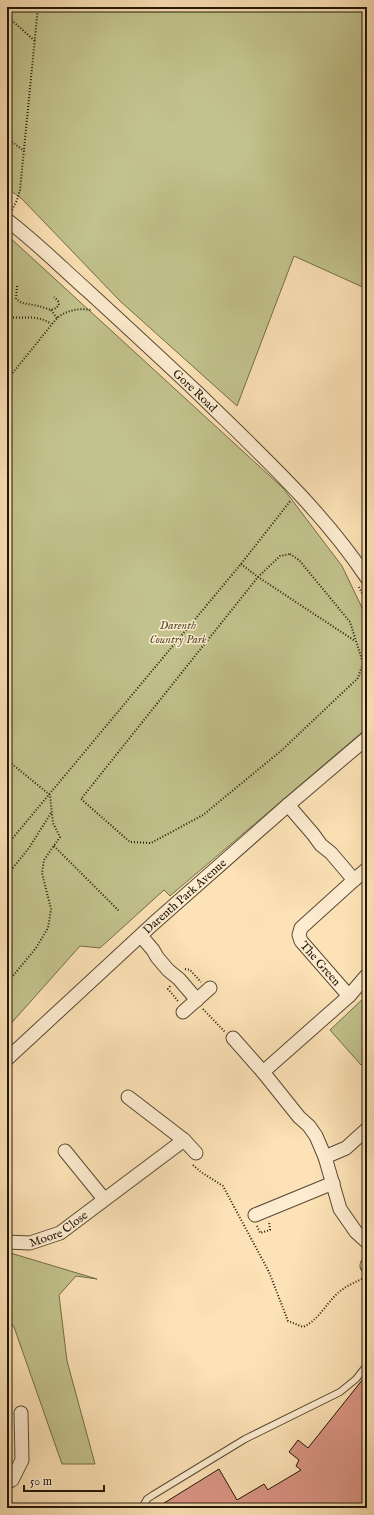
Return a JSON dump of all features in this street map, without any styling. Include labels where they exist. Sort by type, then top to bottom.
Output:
[{"type":"street","name":"Gore Road","points":[[8,217],[168,364],[266,460],[327,524],[350,553],[367,578]]},
{"type":"street","name":"Darenth Park Avenue","points":[[7,1059],[141,936],[288,805],[367,738]]},
{"type":"street","points":[[288,805],[321,845],[331,853],[354,880]]},
{"type":"street","name":"The Green","points":[[349,996],[296,934],[367,869]]},
{"type":"street","points":[[141,936],[160,961],[179,979],[197,1000]]},
{"type":"street","name":"The Green","points":[[263,1072],[349,996],[367,975]]},
{"type":"street","points":[[183,1012],[210,988]]},
{"type":"street","points":[[230,1036],[263,1072],[311,1129],[321,1145],[341,1212],[356,1232],[367,1242]]},
{"type":"street","points":[[128,1097],[184,1140],[196,1152]]},
{"type":"street","points":[[325,1157],[346,1148],[367,1129]]},
{"type":"street","name":"Moore Close","points":[[7,1242],[30,1242],[60,1233],[184,1140]]},
{"type":"street","points":[[65,1151],[104,1199]]},
{"type":"street","points":[[255,1219],[333,1183]]},
{"type":"street","points":[[7,1482],[12,1480],[22,1460],[21,1414]]},
{"type":"lane","points":[[142,1508],[147,1499],[152,1495],[245,1439],[340,1392],[356,1379],[367,1365]]},
{"type":"path","points":[[8,217],[17,200],[20,190],[38,7]]},
{"type":"path","points":[[7,16],[35,41]]},
{"type":"path","points":[[7,138],[24,151]]},
{"type":"path","points":[[17,286],[16,298],[19,302],[51,310],[57,318]]},
{"type":"path","points":[[51,310],[59,305],[58,301],[54,297]]},
{"type":"path","points":[[7,380],[57,318],[74,310],[83,309],[94,311]]},
{"type":"path","points":[[7,317],[37,318],[46,320],[51,324]]},
{"type":"path","points":[[7,845],[241,564],[292,498]]},
{"type":"path","points":[[290,554],[299,560],[350,622],[356,642],[363,663],[358,678],[282,750],[203,815],[151,843],[130,842],[81,799],[258,577],[280,556],[290,554]]},
{"type":"path","points":[[241,564],[258,577],[356,642]]},
{"type":"path","points":[[363,663],[367,665]]},
{"type":"path","points":[[7,760],[50,795],[53,822],[60,837],[44,860],[42,873],[51,909],[48,928],[36,948],[7,983]]},
{"type":"path","points":[[7,875],[29,848],[52,812]]},
{"type":"path","points":[[54,846],[119,911]]},
{"type":"path","points":[[197,1000],[213,1020],[230,1036]]},
{"type":"path","points":[[196,1152],[192,1163],[201,1172],[223,1186],[269,1272],[288,1321],[303,1327],[313,1323],[325,1307],[343,1288],[367,1276]]},
{"type":"path","points":[[255,1219],[260,1233],[270,1230],[269,1223],[271,1218]]},
{"type":"green space","points":[[7,7],[367,7],[367,289],[294,256],[237,406],[120,301],[22,199],[7,188]]},
{"type":"green space","name":"Darenth Country Park","points":[[7,235],[283,488],[342,566],[367,618],[367,728],[170,896],[164,890],[100,948],[80,946],[7,1028]]},
{"type":"green space","points":[[367,995],[367,1060],[361,1065],[330,1030]]},
{"type":"green space","points":[[7,1252],[97,1279],[76,1276],[59,1295],[67,1361],[95,1464],[62,1464],[14,1327],[7,1318]]},
{"type":"building","points":[[367,1374],[367,1508],[156,1508],[219,1469],[237,1500],[264,1484],[268,1490],[301,1470],[296,1466],[299,1460],[289,1452],[298,1440],[308,1448]]}]
